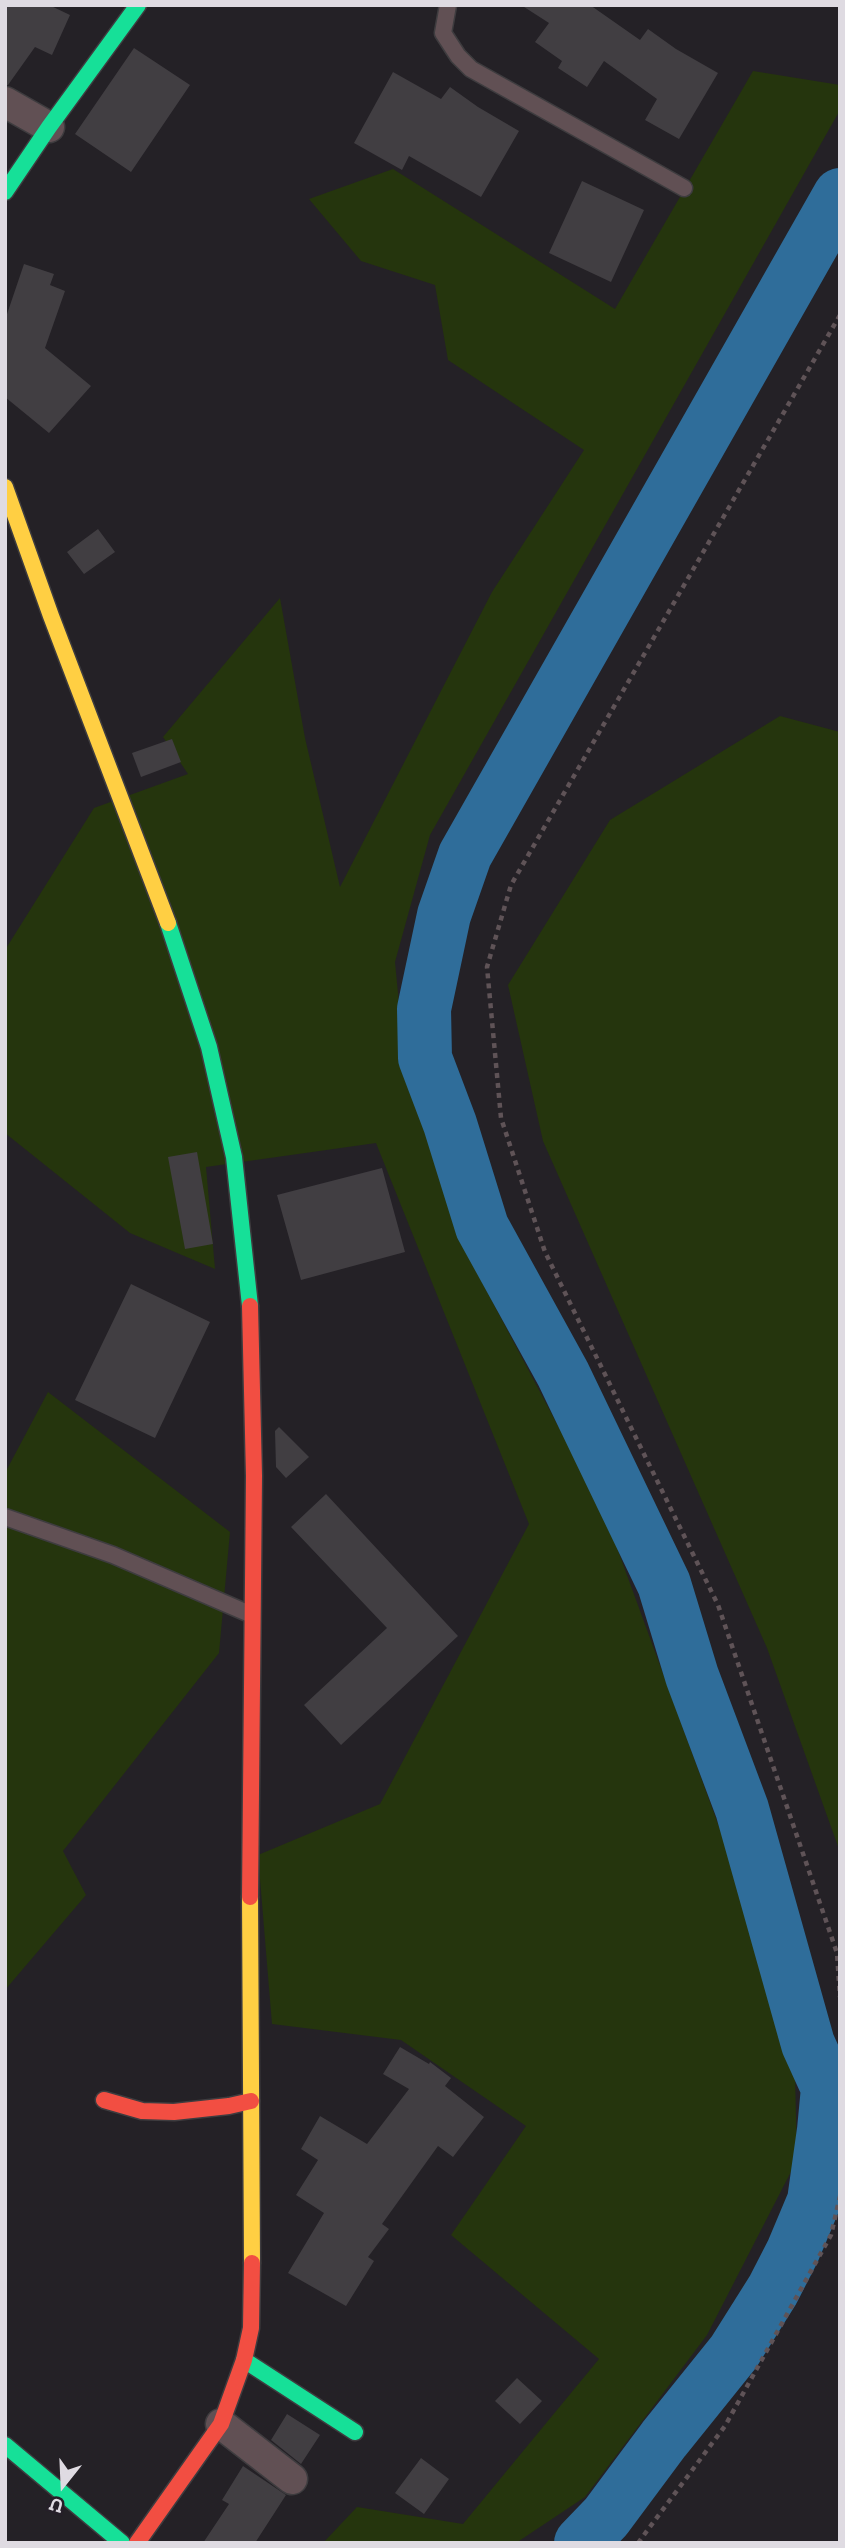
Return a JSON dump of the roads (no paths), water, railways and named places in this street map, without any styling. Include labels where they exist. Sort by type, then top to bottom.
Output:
[{"type":"street","points":[[5,192],[138,5]]},
{"type":"street","points":[[5,102],[49,127]]},
{"type":"street","points":[[5,486],[56,629],[182,960],[209,1046],[234,1157],[250,1289],[254,1476],[249,1962],[253,2221],[251,2329],[244,2361],[221,2424],[137,2543]]},
{"type":"street","points":[[104,2100],[142,2111],[174,2112],[251,2101]]},
{"type":"street","points":[[244,2361],[355,2432]]},
{"type":"street","points":[[221,2424],[292,2479]]},
{"type":"street","points":[[5,2445],[122,2543]]},
{"type":"lane","points":[[448,5],[443,33],[458,56],[471,69],[684,188]]},
{"type":"lane","points":[[5,1517],[113,1555],[252,1615]]},
{"type":"waterway","points":[[581,2543],[606,2517],[734,2352],[773,2290],[814,2201],[828,2088],[808,2044],[742,1809],[692,1676],[664,1584],[563,1374],[482,1227],[450,1124],[425,1058],[424,1009],[444,915],[465,855],[840,195]]}]
